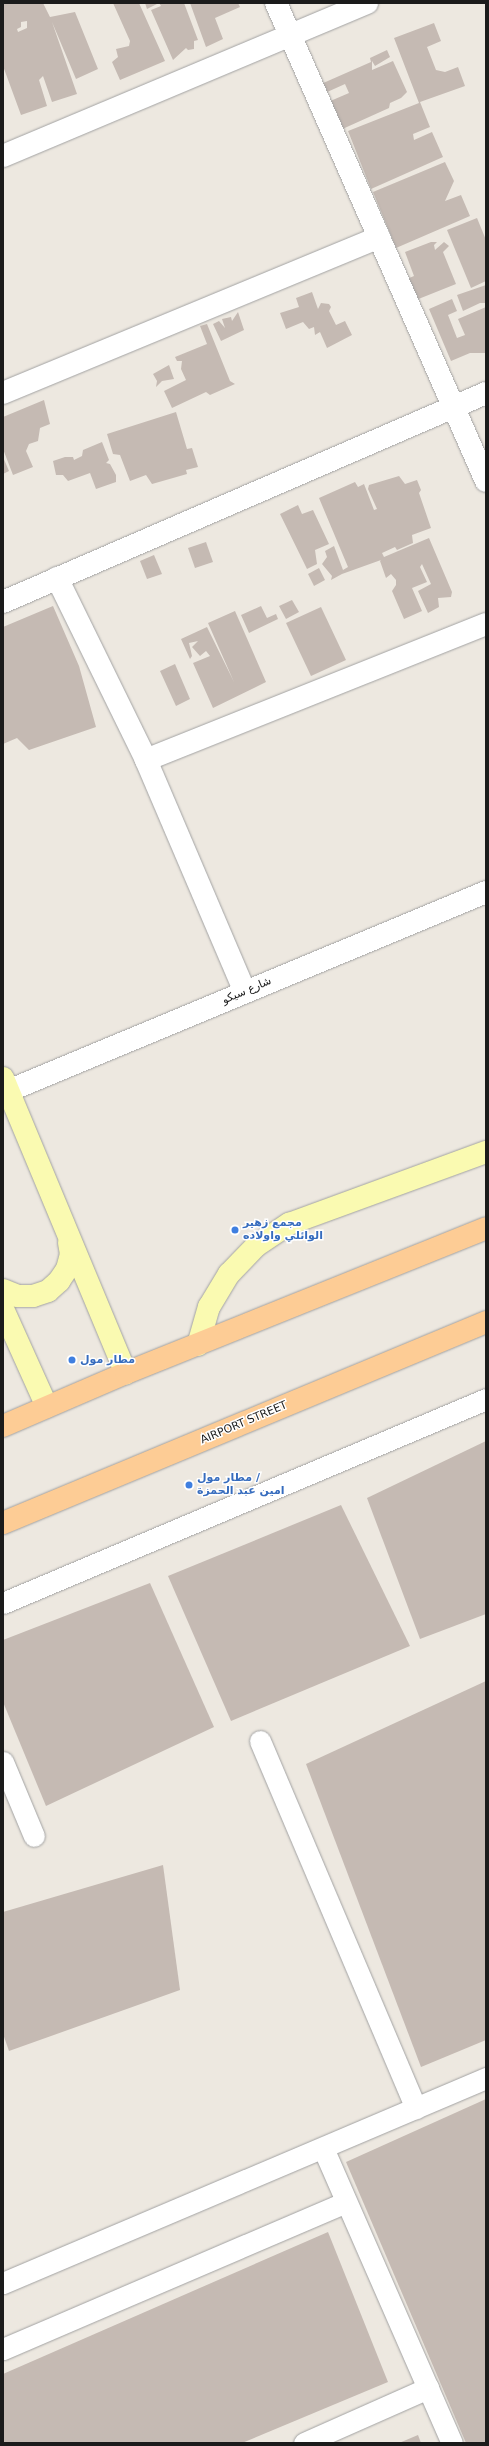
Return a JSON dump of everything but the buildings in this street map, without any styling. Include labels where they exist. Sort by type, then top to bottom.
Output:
[{"type":"main road","points":[[3,1426],[126,1373],[486,1228]]},
{"type":"main road","name":"AIRPORT STREET","points":[[3,1523],[486,1322]]},
{"type":"street","points":[[276,3],[486,481]]},
{"type":"street","points":[[3,156],[367,3]]},
{"type":"street","points":[[3,393],[379,237]]},
{"type":"street","points":[[3,602],[486,393]]},
{"type":"street","points":[[57,578],[146,760],[245,992]]},
{"type":"street","points":[[146,760],[486,624]]},
{"type":"street","name":"شارع سيكو","points":[[6,1085],[245,992],[486,892]]},
{"type":"street","points":[[6,1085],[69,1240],[126,1373]]},
{"type":"street","points":[[198,1345],[209,1307],[229,1274],[256,1246],[290,1224],[486,1152]]},
{"type":"street","points":[[3,1290],[18,1296],[33,1296],[48,1291],[59,1281],[67,1269],[71,1254],[69,1240]]},
{"type":"street","points":[[3,1309],[47,1407]]},
{"type":"lane","points":[[3,1603],[486,1398]]},
{"type":"lane","points":[[260,1741],[416,2108]]},
{"type":"lane","points":[[3,1762],[34,1836]]},
{"type":"lane","points":[[3,2283],[486,2078]]},
{"type":"lane","points":[[323,2148],[452,2443]]},
{"type":"lane","points":[[3,2349],[346,2202]]},
{"type":"lane","points":[[304,2443],[428,2388]]},
{"type":"place","name":"مجمع زهير الوائلي واولاده","points":[[235,1230]]},
{"type":"place","name":"مطار مول","points":[[72,1360]]},
{"type":"place","name":"مطار مول / امين عبد الحمزة","points":[[189,1485]]}]
